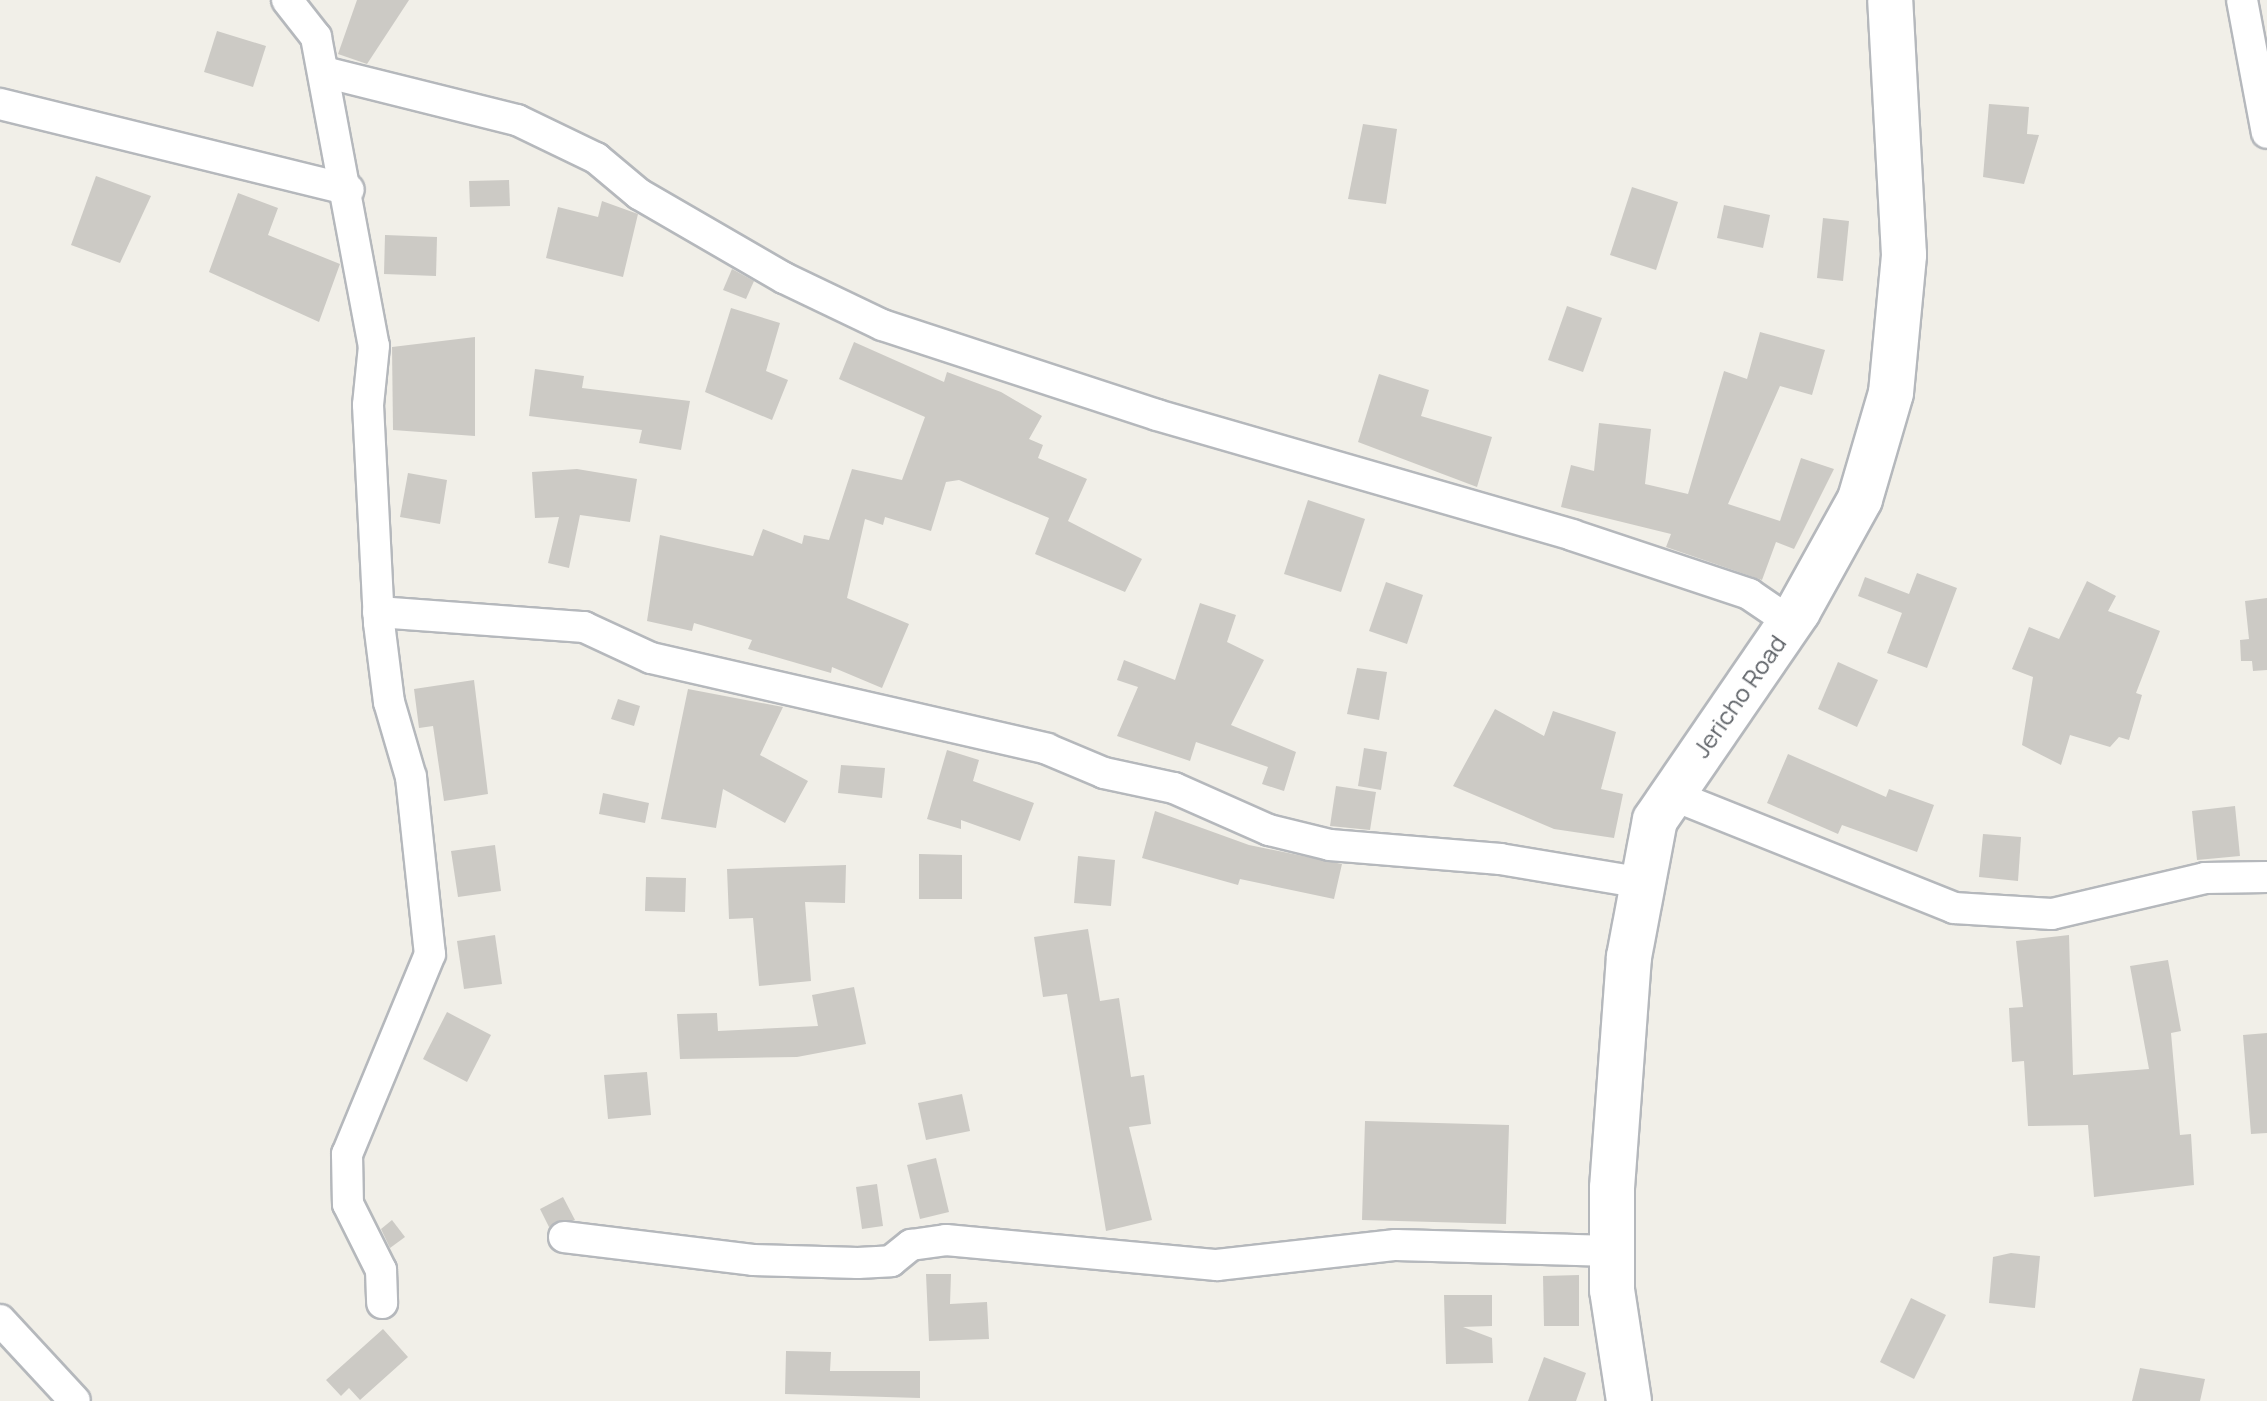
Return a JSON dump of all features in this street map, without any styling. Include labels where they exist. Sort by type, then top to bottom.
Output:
[{"type":"street","points":[[287,0],[316,37],[324,72],[337,175],[349,190],[374,346],[368,405],[378,612],[389,702],[411,777],[430,954],[347,1154],[348,1204],[381,1270],[382,1303]]},
{"type":"street","name":"Jericho Road","points":[[1629,1401],[1612,1251],[1629,957],[1655,820],[1790,622],[1860,499],[1891,393],[1904,255],[1890,0]]},
{"type":"street","points":[[2242,0],[2267,133]]},
{"type":"street","points":[[324,72],[517,120],[596,158],[639,194],[784,278],[882,325],[1157,415],[1572,535],[1749,594],[1790,622]]},
{"type":"street","points":[[0,104],[349,190]]},
{"type":"street","points":[[378,612],[584,627],[651,658],[1047,749],[1104,773],[1174,788],[1269,830],[1330,845],[1500,859],[1644,883]]},
{"type":"street","points":[[1672,795],[1954,908],[2052,914],[2205,878],[2267,877]]},
{"type":"street","points":[[564,1237],[753,1260],[858,1263],[891,1261],[911,1245],[946,1240],[1217,1265],[1396,1245],[1612,1251]]},
{"type":"street","points":[[3,1329],[75,1401]]},
{"type":"building","points":[[357,0],[409,0],[367,64],[338,54]]},
{"type":"building","points":[[217,31],[266,46],[253,87],[204,72]]},
{"type":"building","points":[[1989,104],[2029,107],[2027,134],[2039,135],[2024,184],[1983,177]]},
{"type":"building","points":[[1363,124],[1397,129],[1386,204],[1348,199]]},
{"type":"building","points":[[96,176],[151,196],[120,263],[71,245]]},
{"type":"building","points":[[509,180],[510,206],[470,207],[469,181]]},
{"type":"building","points":[[1632,187],[1678,202],[1656,270],[1610,255]]},
{"type":"building","points":[[238,193],[278,208],[268,235],[340,264],[319,322],[209,272]]},
{"type":"building","points":[[602,201],[638,214],[623,277],[546,258],[558,207],[598,217]]},
{"type":"building","points":[[1724,205],[1770,215],[1763,248],[1717,238]]},
{"type":"building","points":[[1823,218],[1849,221],[1843,281],[1817,278]]},
{"type":"building","points":[[385,235],[437,237],[436,276],[384,274]]},
{"type":"building","points":[[732,269],[754,281],[746,299],[723,290]]},
{"type":"building","points":[[1567,306],[1602,318],[1583,372],[1548,360]]},
{"type":"building","points":[[731,308],[780,323],[766,371],[788,380],[772,420],[705,392]]},
{"type":"building","points":[[1760,332],[1825,350],[1812,395],[1780,386],[1728,504],[1780,521],[1801,458],[1834,469],[1794,549],[1776,542],[1762,580],[1666,547],[1671,534],[1561,507],[1571,465],[1594,471],[1599,423],[1651,429],[1645,484],[1688,494],[1724,371],[1747,379]]},
{"type":"building","points":[[475,337],[475,436],[393,430],[392,347]]},
{"type":"building","points":[[854,342],[944,382],[947,372],[1001,392],[1042,416],[1029,439],[1043,445],[1038,458],[1087,479],[1068,521],[1142,559],[1125,592],[1035,554],[1049,518],[959,480],[946,482],[931,531],[885,517],[883,525],[865,519],[847,598],[909,624],[882,688],[832,667],[831,673],[748,649],[752,640],[694,623],[692,631],[647,621],[660,535],[753,556],[763,529],[802,544],[804,535],[829,540],[852,469],[902,480],[925,417],[839,379]]},
{"type":"building","points":[[535,369],[584,376],[582,388],[690,401],[681,450],[639,443],[642,430],[529,416]]},
{"type":"building","points":[[1379,374],[1429,390],[1421,416],[1492,437],[1477,487],[1358,442]]},
{"type":"building","points":[[577,469],[637,479],[630,522],[580,515],[569,568],[548,563],[559,517],[535,518],[532,472]]},
{"type":"building","points":[[408,473],[447,480],[440,524],[400,517]]},
{"type":"building","points":[[1308,500],[1365,519],[1341,592],[1284,574]]},
{"type":"building","points":[[1917,573],[1957,588],[1927,668],[1887,653],[1902,613],[1858,596],[1865,577],[1909,594]]},
{"type":"building","points":[[2087,581],[2116,596],[2108,611],[2160,631],[2136,693],[2142,695],[2129,740],[2119,737],[2110,747],[2070,735],[2061,765],[2022,745],[2033,677],[2012,669],[2029,627],[2059,639]]},
{"type":"building","points":[[1386,582],[1423,595],[1407,644],[1369,631]]},
{"type":"building","points":[[2267,598],[2267,670],[2253,671],[2252,661],[2241,661],[2240,640],[2249,639],[2245,601]]},
{"type":"building","points":[[1200,603],[1236,615],[1227,642],[1264,660],[1231,725],[1296,752],[1284,791],[1262,784],[1268,767],[1196,742],[1190,761],[1117,736],[1138,687],[1117,680],[1124,660],[1175,680]]},
{"type":"building","points":[[1838,662],[1878,680],[1857,727],[1818,709]]},
{"type":"building","points":[[1357,668],[1387,672],[1379,720],[1347,714]]},
{"type":"building","points":[[474,680],[488,794],[444,801],[433,726],[419,728],[414,689]]},
{"type":"building","points":[[688,689],[783,707],[760,755],[808,781],[785,823],[723,789],[716,828],[661,819]]},
{"type":"building","points":[[618,699],[640,706],[634,726],[611,719]]},
{"type":"building","points":[[1495,709],[1544,736],[1553,711],[1616,732],[1601,789],[1623,794],[1614,838],[1554,829],[1453,786]]},
{"type":"building","points":[[1364,748],[1387,752],[1381,790],[1358,786]]},
{"type":"building","points":[[947,750],[979,760],[973,781],[1034,803],[1020,841],[961,820],[961,829],[927,819]]},
{"type":"building","points":[[1788,754],[1886,797],[1889,789],[1934,805],[1917,852],[1842,825],[1838,834],[1767,803]]},
{"type":"building","points":[[841,765],[885,768],[882,798],[838,793]]},
{"type":"building","points":[[1336,786],[1376,792],[1370,830],[1330,826]]},
{"type":"building","points":[[603,793],[649,803],[645,823],[599,814]]},
{"type":"building","points":[[2235,806],[2240,856],[2197,860],[2192,811]]},
{"type":"building","points":[[1155,811],[1249,845],[1342,864],[1334,899],[1240,879],[1238,885],[1142,858]]},
{"type":"building","points":[[1983,834],[2021,837],[2018,881],[1979,877]]},
{"type":"building","points":[[495,845],[501,891],[458,897],[451,851]]},
{"type":"building","points":[[919,854],[962,855],[962,899],[919,899]]},
{"type":"building","points":[[1078,856],[1115,860],[1111,906],[1074,903]]},
{"type":"building","points":[[846,865],[845,903],[805,902],[811,981],[759,986],[753,918],[729,919],[727,869]]},
{"type":"building","points":[[646,877],[686,878],[685,912],[645,911]]},
{"type":"building","points":[[1088,929],[1100,1001],[1119,998],[1131,1077],[1144,1075],[1151,1124],[1129,1127],[1152,1220],[1106,1231],[1067,994],[1043,997],[1034,937]]},
{"type":"building","points":[[495,935],[502,984],[464,989],[457,941]]},
{"type":"building","points":[[2069,935],[2073,1075],[2149,1069],[2130,966],[2168,960],[2181,1031],[2171,1033],[2180,1135],[2191,1134],[2194,1185],[2094,1197],[2088,1125],[2028,1126],[2024,1061],[2012,1062],[2009,1008],[2023,1007],[2016,941]]},
{"type":"building","points":[[854,987],[866,1044],[797,1057],[680,1059],[677,1014],[717,1013],[718,1031],[818,1026],[812,995]]},
{"type":"building","points":[[447,1012],[491,1035],[467,1082],[423,1059]]},
{"type":"building","points":[[2267,1033],[2267,1133],[2251,1134],[2243,1035]]},
{"type":"building","points":[[647,1072],[651,1115],[608,1119],[604,1075]]},
{"type":"building","points":[[962,1094],[970,1131],[926,1140],[918,1103]]},
{"type":"building","points":[[1365,1121],[1509,1125],[1506,1224],[1362,1220]]},
{"type":"building","points":[[936,1158],[949,1212],[920,1219],[907,1165]]},
{"type":"building","points":[[877,1184],[883,1226],[862,1229],[856,1187]]},
{"type":"building","points":[[563,1197],[575,1220],[549,1227],[540,1209]]},
{"type":"building","points":[[392,1220],[405,1237],[390,1248],[381,1229]]},
{"type":"building","points":[[2011,1253],[2040,1256],[2035,1308],[1989,1303],[1993,1257]]},
{"type":"building","points":[[926,1274],[951,1274],[950,1304],[987,1302],[989,1339],[929,1341]]},
{"type":"building","points":[[1579,1275],[1579,1326],[1544,1326],[1543,1276]]},
{"type":"building","points":[[1444,1295],[1492,1295],[1492,1326],[1463,1327],[1492,1338],[1493,1363],[1446,1364]]},
{"type":"building","points":[[1911,1298],[1946,1315],[1914,1379],[1880,1362]]},
{"type":"building","points":[[383,1329],[408,1357],[360,1400],[349,1388],[341,1396],[326,1380]]},
{"type":"building","points":[[786,1351],[831,1352],[830,1371],[920,1371],[920,1398],[785,1394]]},
{"type":"building","points":[[1544,1357],[1586,1373],[1576,1401],[1528,1401]]},
{"type":"building","points":[[2140,1368],[2205,1379],[2200,1401],[2132,1401]]}]
